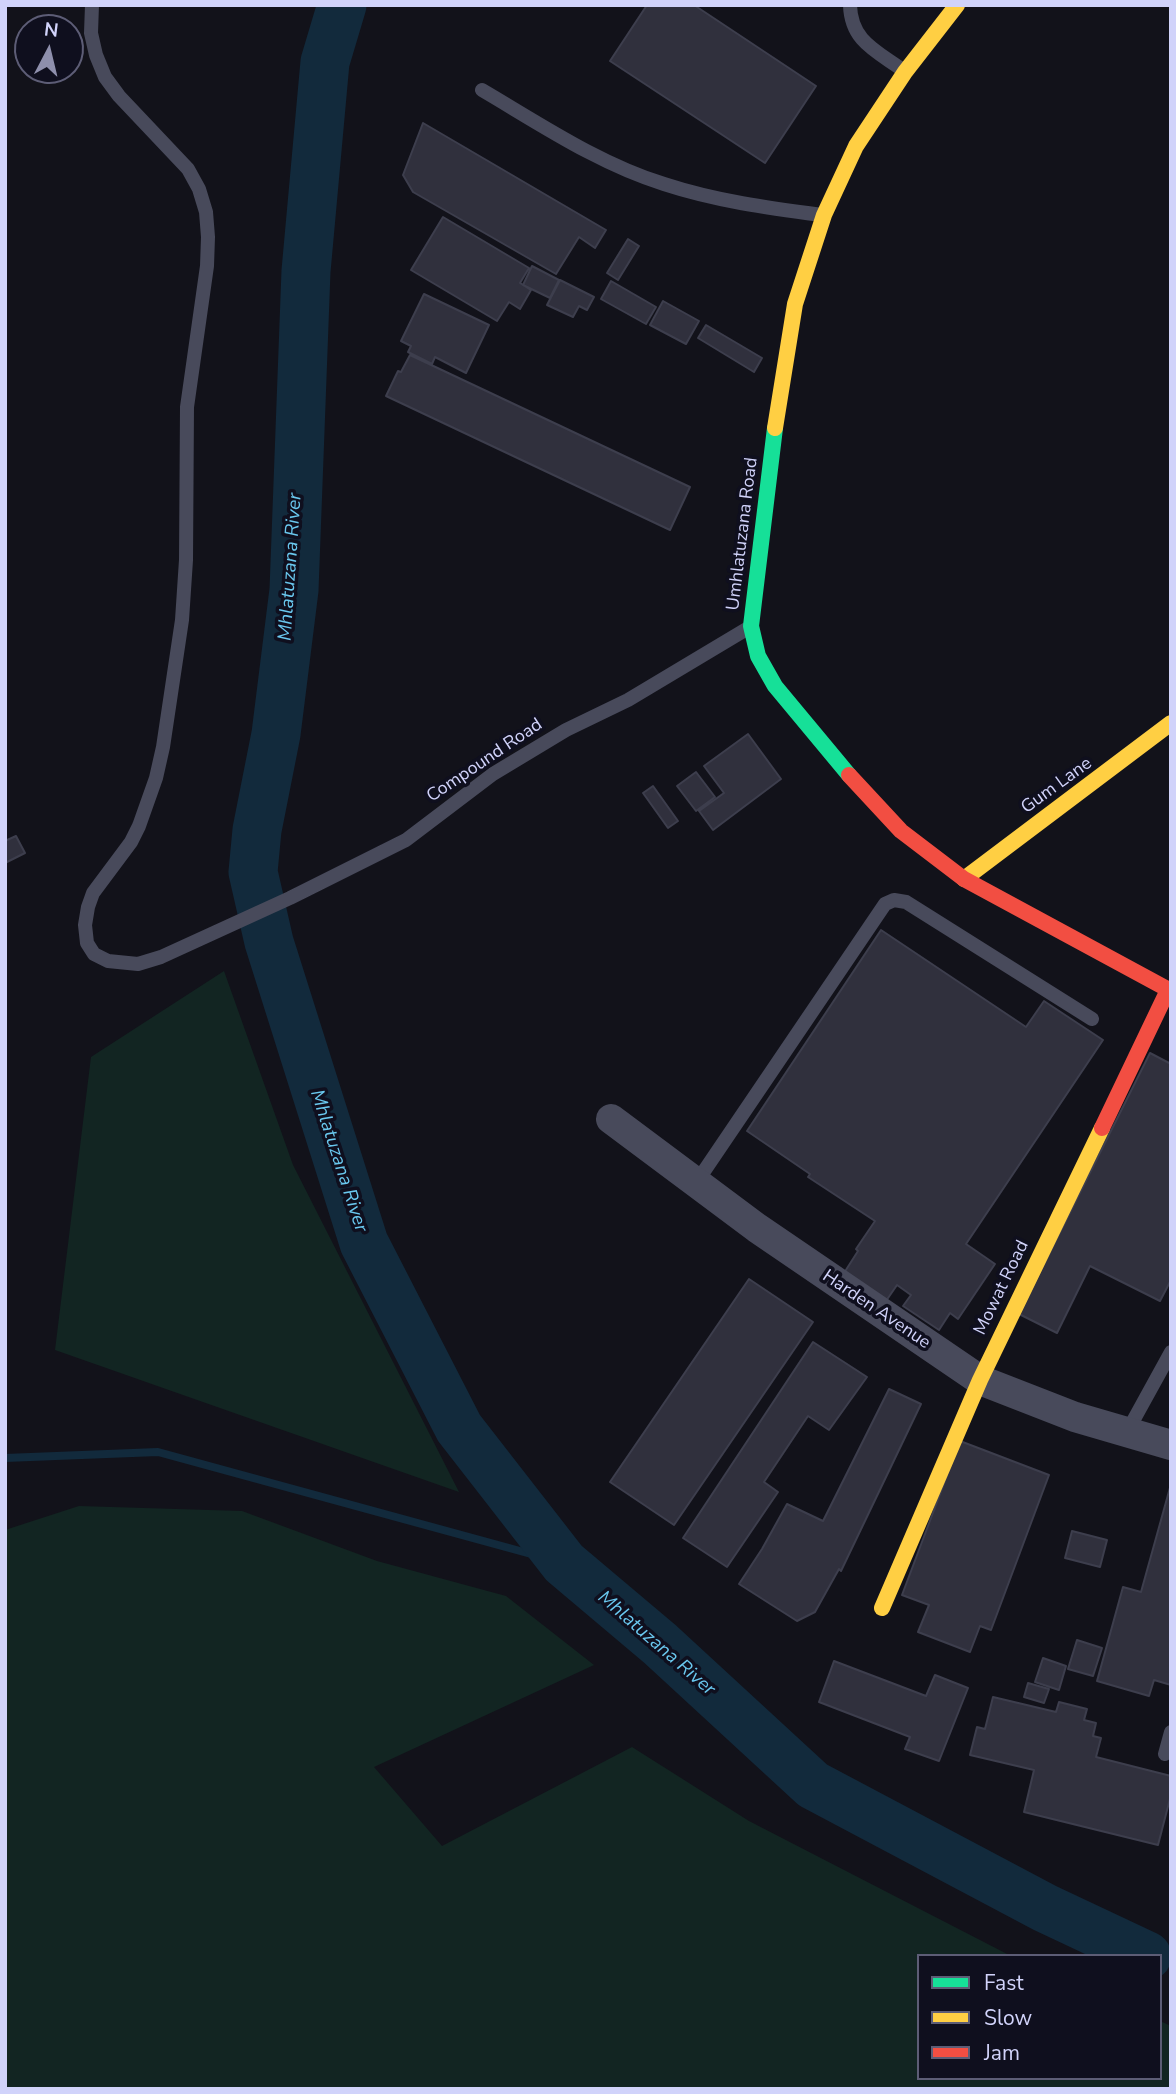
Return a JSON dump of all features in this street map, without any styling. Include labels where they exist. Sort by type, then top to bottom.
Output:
[{"type":"street","name":"Umhlatuzana Road","points":[[957,5],[905,72],[856,146],[824,215],[795,304],[774,436],[751,626],[758,656],[775,686],[832,757],[901,831],[964,878],[1169,991]]},
{"type":"street","name":"Gum Lane","points":[[964,878],[1171,723]]},
{"type":"street","name":"Mowat Road","points":[[882,1608],[979,1380],[1169,991]]},
{"type":"street","name":"Harden Avenue","points":[[611,1119],[757,1228],[979,1380],[1075,1417],[1171,1445]]},
{"type":"lane","name":"Compound Road","points":[[92,5],[91,33],[105,77],[119,96],[188,169],[199,188],[206,212],[208,237],[207,266],[187,407],[186,560],[182,620],[163,747],[156,778],[139,826],[131,842],[93,893],[88,907],[85,925],[87,943],[94,954],[108,961],[138,964],[200,941],[290,898],[406,840],[494,774],[566,730],[628,700],[751,626]]},
{"type":"lane","points":[[850,5],[850,21],[859,38],[905,72]]},
{"type":"lane","points":[[482,90],[589,152],[661,184],[726,202],[824,215]]},
{"type":"lane","points":[[696,1183],[884,904],[894,900],[906,902],[1092,1019]]},
{"type":"lane","points":[[1127,1432],[1171,1352]]},
{"type":"lane","points":[[1165,1754],[1171,1732]]},
{"type":"green space","points":[[224,971],[293,1165],[459,1492],[55,1350],[91,1057]]},
{"type":"green space","points":[[79,1506],[242,1511],[377,1561],[506,1596],[594,1665],[374,1767],[442,1846],[632,1747],[749,1821],[1007,1954],[917,1954],[917,2080],[1162,2080],[1162,2022],[1171,2026],[1171,2089],[5,2089],[5,1530]]},
{"type":"building","points":[[647,5],[694,5],[816,86],[765,163],[610,61]]},
{"type":"building","points":[[423,123],[606,230],[595,248],[579,237],[556,274],[413,192],[403,175]]},
{"type":"building","points":[[443,217],[529,268],[520,283],[531,290],[520,309],[509,302],[497,321],[411,270]]},
{"type":"building","points":[[628,239],[639,246],[618,280],[607,273]]},
{"type":"building","points":[[532,266],[559,280],[550,298],[523,285]]},
{"type":"building","points":[[560,280],[594,297],[587,310],[579,306],[573,317],[547,305]]},
{"type":"building","points":[[611,281],[656,307],[646,324],[601,299]]},
{"type":"building","points":[[424,294],[489,325],[466,373],[435,357],[432,364],[408,352],[411,346],[401,341]]},
{"type":"building","points":[[663,301],[699,321],[686,344],[650,325]]},
{"type":"building","points":[[706,325],[762,358],[754,372],[698,338]]},
{"type":"building","points":[[410,355],[690,487],[670,530],[386,396],[398,371],[401,372]]},
{"type":"building","points":[[748,734],[781,779],[713,830],[699,811],[724,793],[704,766]]},
{"type":"building","points":[[696,772],[715,797],[696,811],[677,786]]},
{"type":"building","points":[[653,786],[678,821],[668,828],[643,793]]},
{"type":"building","points":[[16,836],[25,853],[5,863],[5,841]]},
{"type":"building","points":[[881,930],[1026,1027],[1044,1001],[1103,1040],[966,1244],[995,1264],[958,1319],[950,1313],[939,1330],[903,1306],[911,1295],[897,1285],[886,1301],[844,1273],[875,1221],[808,1177],[810,1174],[747,1131]]},
{"type":"building","points":[[1150,1053],[1171,1064],[1171,1280],[1160,1301],[1090,1266],[1057,1333],[1019,1314]]},
{"type":"building","points":[[749,1279],[813,1322],[674,1525],[610,1482]]},
{"type":"building","points":[[813,1342],[867,1377],[829,1430],[808,1416],[764,1482],[778,1492],[727,1567],[683,1538]]},
{"type":"building","points":[[889,1389],[921,1404],[841,1571],[839,1569],[815,1612],[797,1621],[739,1584],[787,1504],[823,1521]]},
{"type":"building","points":[[960,1441],[1049,1475],[991,1630],[980,1626],[970,1652],[918,1632],[929,1605],[902,1595]]},
{"type":"building","points":[[1171,1484],[1171,1685],[1154,1680],[1149,1696],[1097,1681],[1123,1587],[1141,1592]]},
{"type":"building","points":[[1072,1531],[1107,1540],[1100,1567],[1065,1558]]},
{"type":"building","points":[[1077,1640],[1102,1648],[1093,1676],[1068,1669]]},
{"type":"building","points":[[1043,1658],[1066,1666],[1059,1690],[1035,1682]]},
{"type":"building","points":[[834,1661],[926,1696],[935,1675],[968,1688],[939,1761],[905,1749],[910,1737],[819,1702]]},
{"type":"building","points":[[1028,1683],[1049,1689],[1044,1703],[1024,1697]]},
{"type":"building","points":[[993,1697],[1056,1712],[1059,1702],[1087,1709],[1084,1720],[1096,1723],[1093,1736],[1101,1738],[1096,1757],[1171,1776],[1171,1795],[1158,1845],[1024,1812],[1034,1770],[970,1755],[977,1727],[985,1729]]},
{"type":"waterway","name":"Mhlatuzana River","points":[[342,5],[325,62],[306,271],[294,590],[276,734],[257,830],[253,872],[269,942],[364,1243],[459,1428],[564,1563],[660,1644],[813,1785],[1045,1908],[1143,1954]]},
{"type":"waterway","points":[[5,1458],[158,1452],[564,1563]]},
{"type":"traffic: fast","points":[[775,428],[751,626],[758,656],[775,686],[849,775]]},
{"type":"traffic: slow","points":[[775,428],[795,304],[824,215],[856,146],[905,72],[957,5]]},
{"type":"traffic: slow","points":[[964,879],[1171,723]]},
{"type":"traffic: slow","points":[[882,1608],[980,1380],[1102,1128]]},
{"type":"traffic: jam","points":[[849,775],[901,831],[964,879],[1171,991]]},
{"type":"traffic: jam","points":[[1102,1128],[1168,990]]}]
